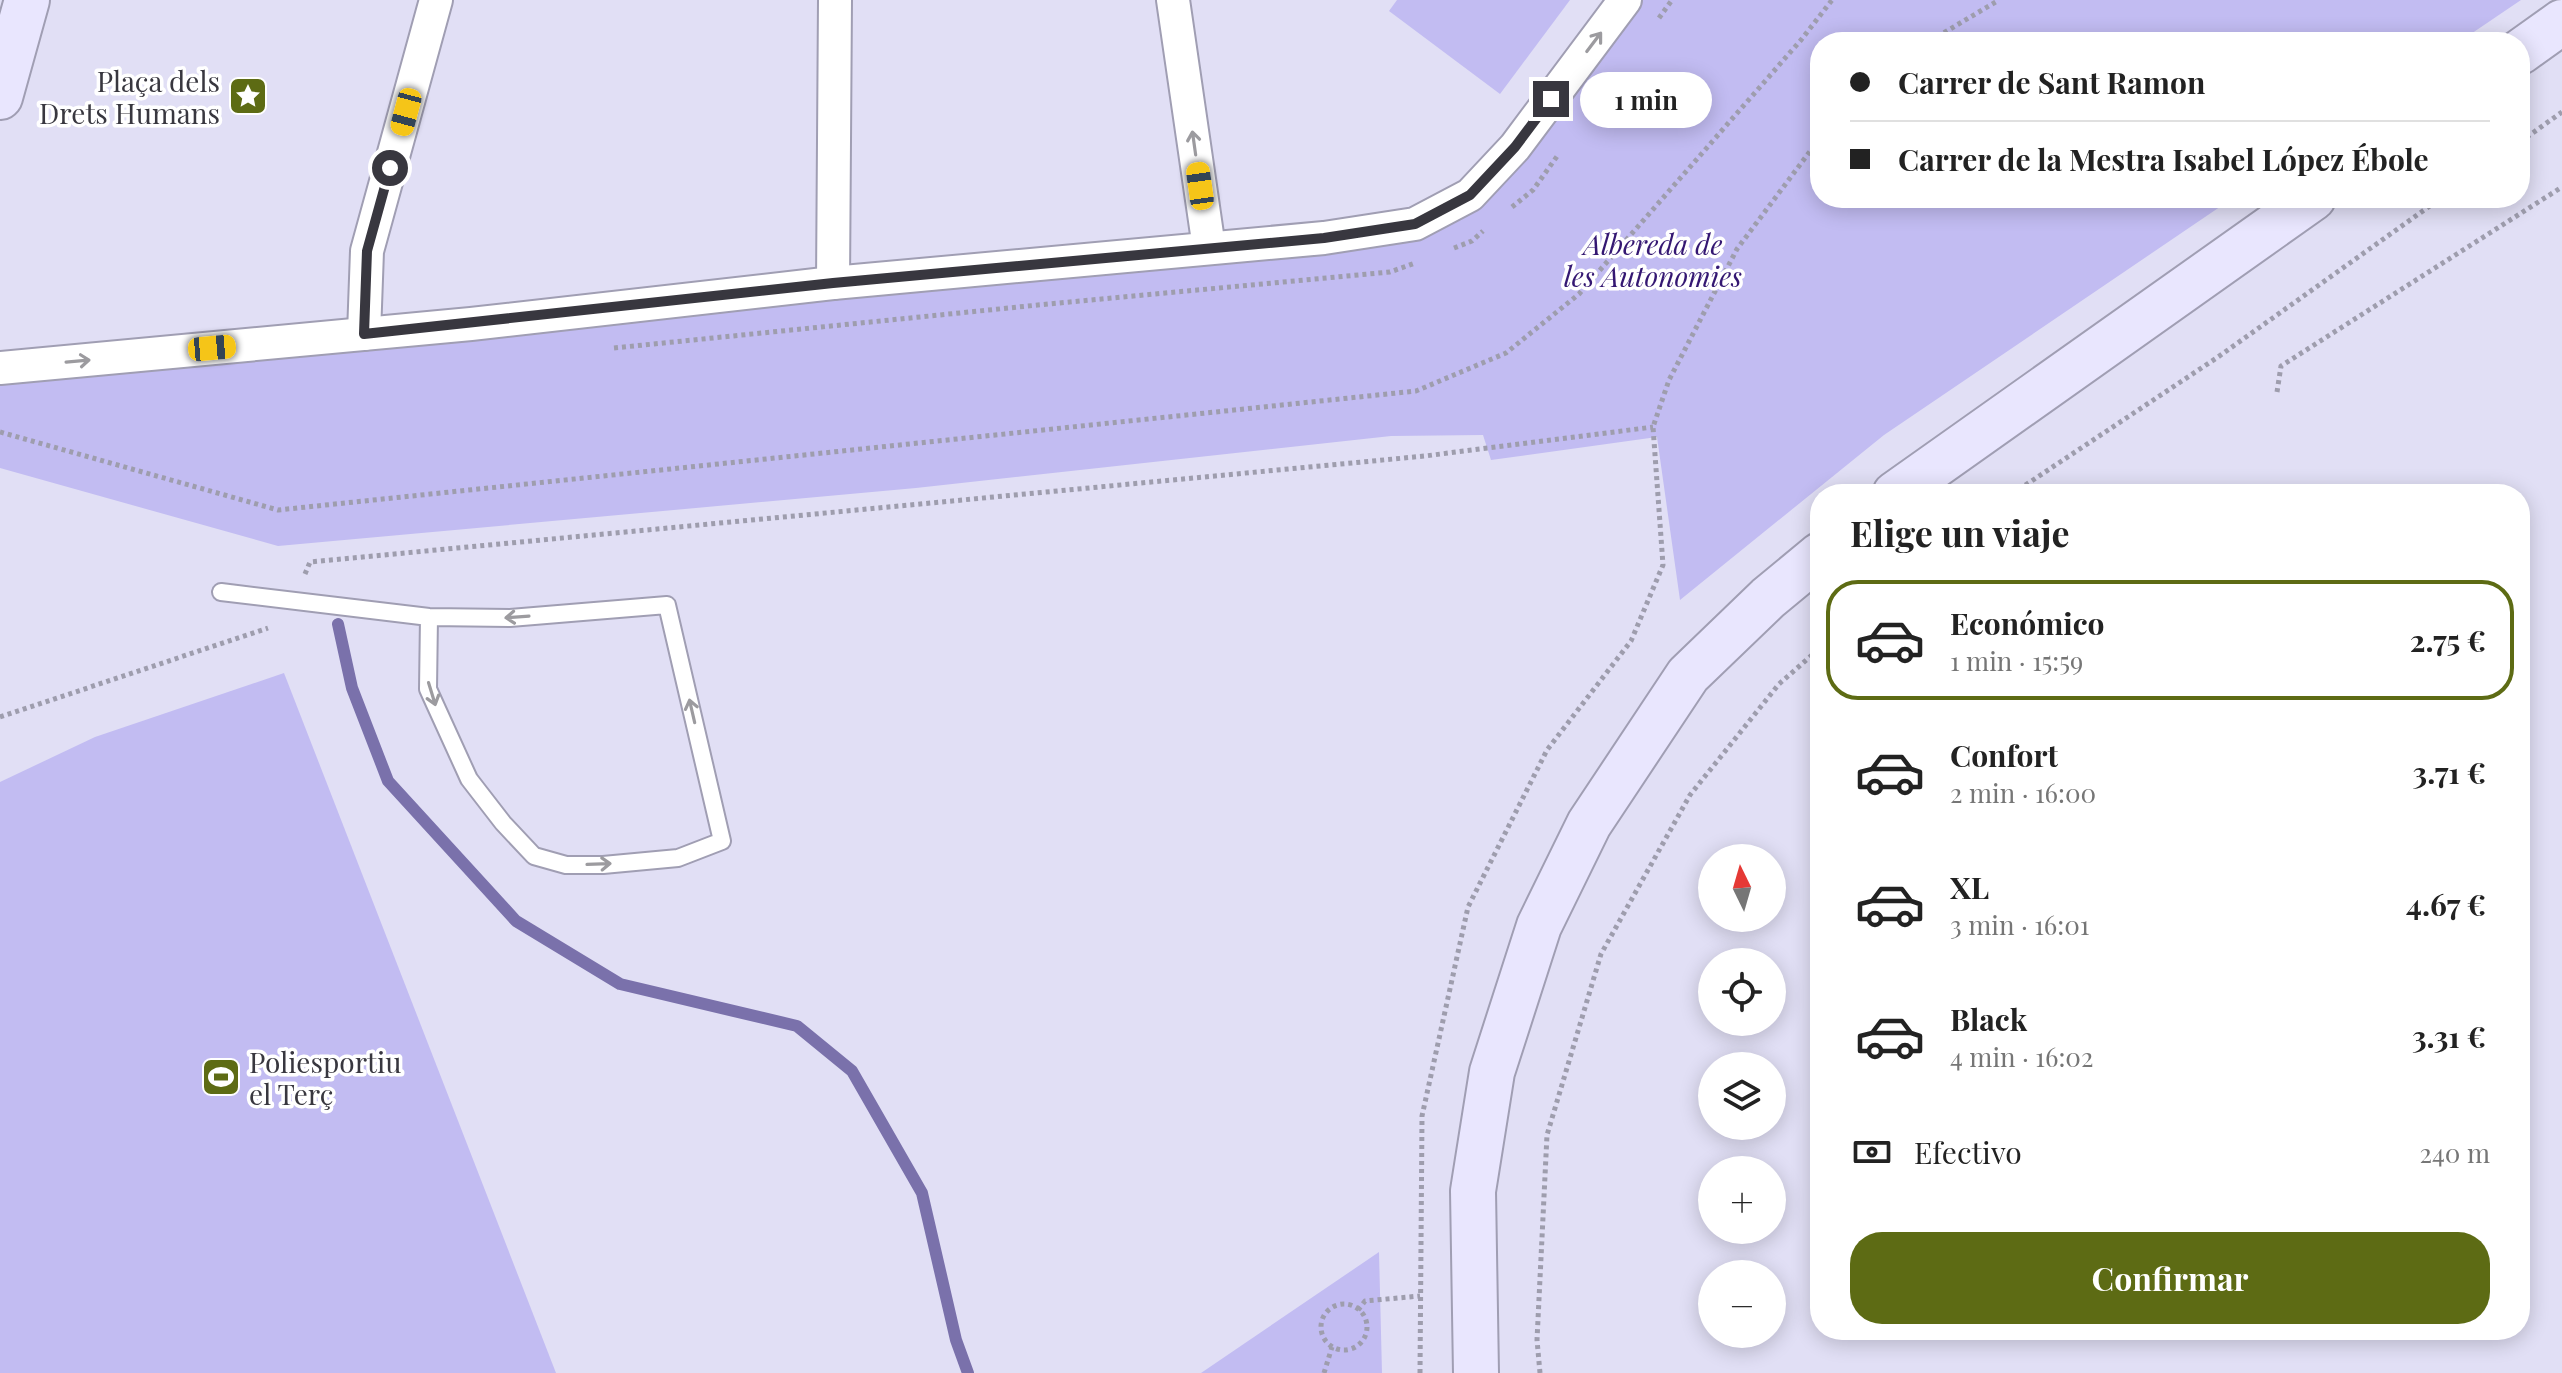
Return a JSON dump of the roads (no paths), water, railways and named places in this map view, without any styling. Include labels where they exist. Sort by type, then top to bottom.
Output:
[{"type":"main road","points":[[0,97],[27,0]]},
{"type":"main road","points":[[2530,45],[2562,22]]},
{"type":"main road","points":[[1909,484],[2299,208]]},
{"type":"main road","points":[[1476,1373],[1473,1191],[1492,1072],[1539,926],[1589,824],[1688,675],[1768,598],[1810,563]]},
{"type":"street","points":[[364,334],[367,251],[436,0]]},
{"type":"street","points":[[833,283],[835,0]]},
{"type":"street","points":[[1173,0],[1209,248]]},
{"type":"street","points":[[0,368],[364,334],[833,283],[1324,238],[1415,224],[1470,195],[1515,147],[1625,0]]},
{"type":"lane","points":[[221,592],[429,617],[510,618],[667,605],[722,841],[678,858],[603,865],[566,865],[534,856],[503,823],[469,779],[428,689],[429,617]]},
{"type":"waterway","points":[[338,624],[352,688],[388,781],[516,921],[620,984],[797,1026],[852,1071],[922,1193],[956,1340],[968,1373]]},
{"type":"place","name":"Plaça dels Drets Humans","points":[[248,96]]},
{"type":"place","name":"Poliesportiu el Terç","points":[[221,1077]]},
{"type":"park label","name":"Albereda de les Autonomies","points":[[1653,259]]}]
